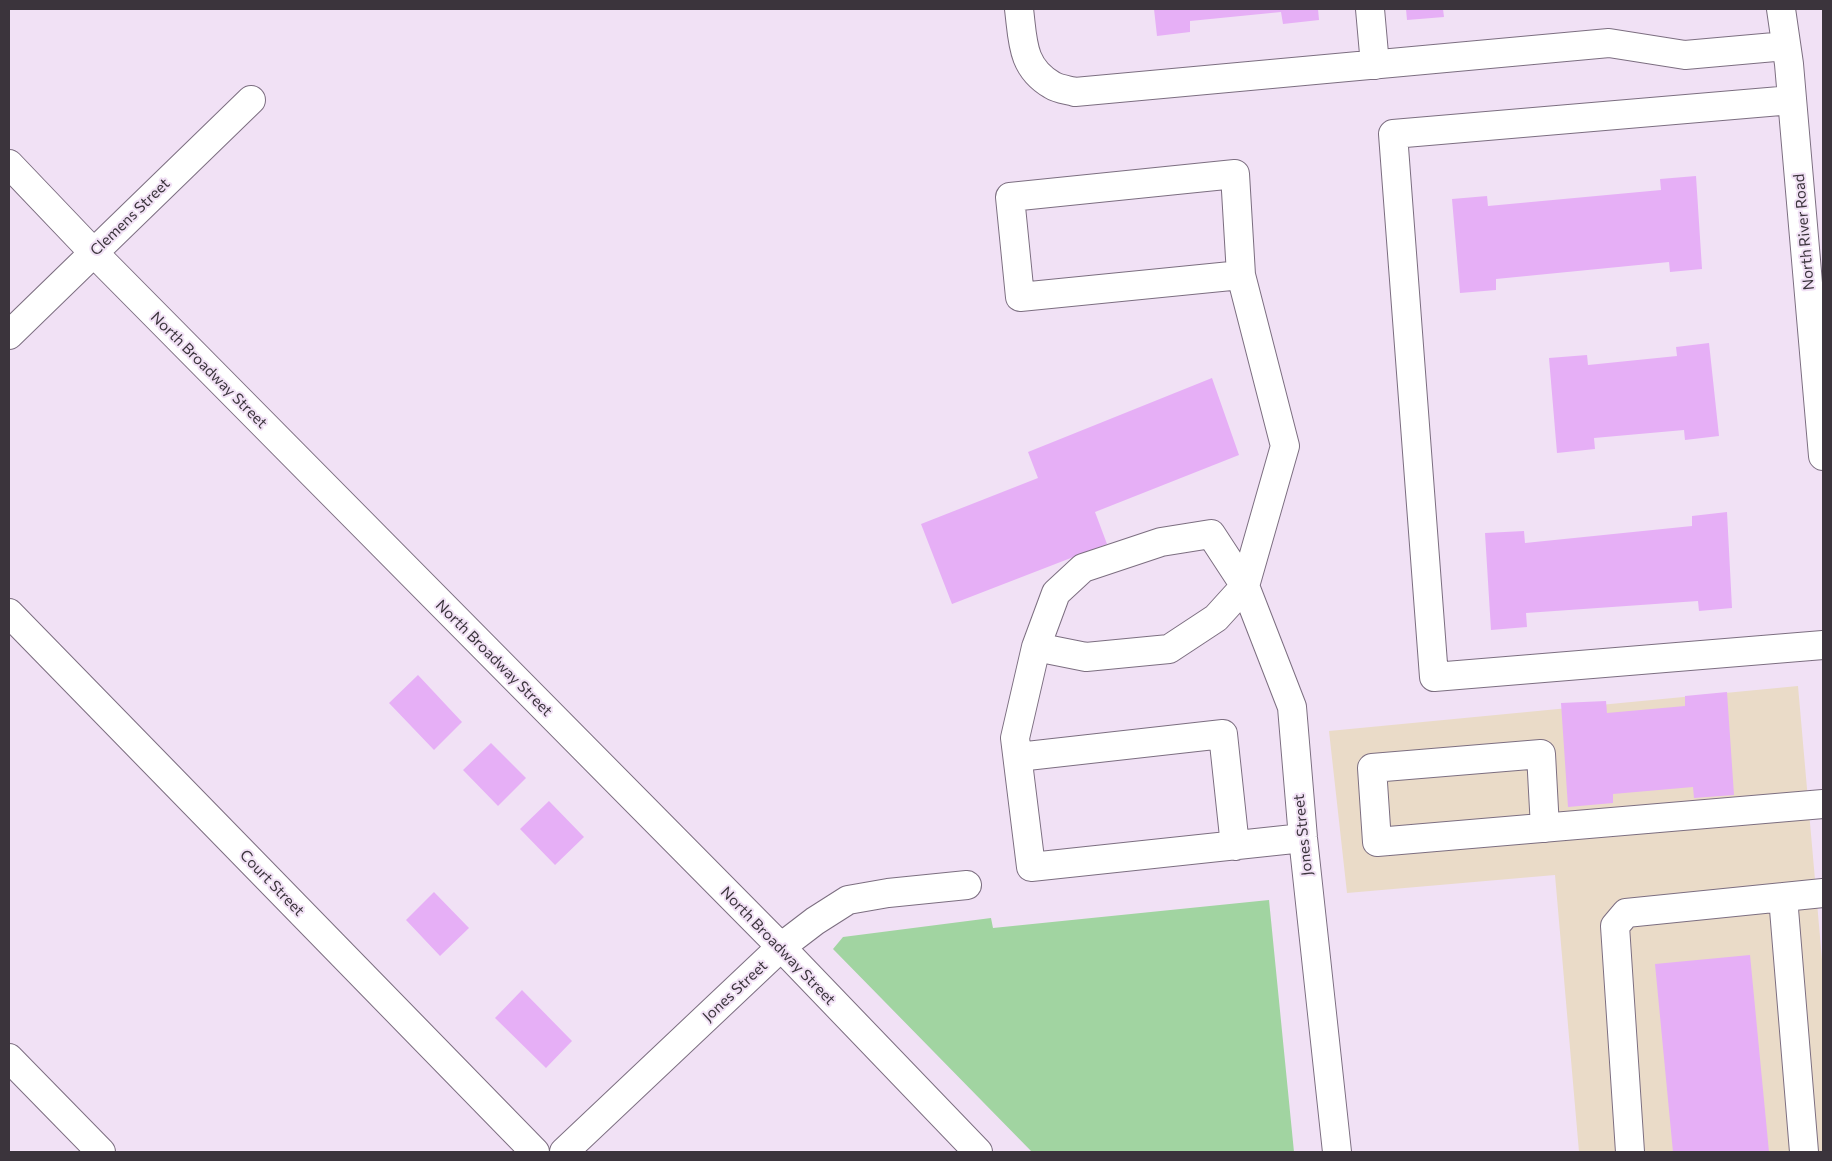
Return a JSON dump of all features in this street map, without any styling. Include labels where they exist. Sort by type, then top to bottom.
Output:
[{"type":"street","points":[[1019,9],[1024,51],[1032,70],[1053,86],[1075,92],[1609,44],[1685,55],[1786,46]]},
{"type":"street","points":[[1370,9],[1375,65]]},
{"type":"street","name":"North River Road","points":[[1780,9],[1792,100],[1823,456]]},
{"type":"street","name":"Clemens Street","points":[[9,335],[251,100]]},
{"type":"street","points":[[1792,100],[1393,134],[1434,677],[1823,645]]},
{"type":"street","name":"North Broadway Street","points":[[9,164],[93,252],[781,947],[978,1152]]},
{"type":"street","points":[[1241,275],[1020,296],[1010,197],[1234,174],[1241,275],[1285,446],[1244,586],[1216,618],[1169,649],[1086,657],[1036,648],[1015,738],[1031,866],[1303,838]]},
{"type":"street","name":"Jones Street","points":[[1036,648],[1056,593],[1083,568],[1161,542],[1211,534],[1244,586],[1292,707],[1303,838],[1337,1152]]},
{"type":"street","name":"Court Street","points":[[9,613],[536,1152]]},
{"type":"street","points":[[1018,757],[1224,734],[1235,846]]},
{"type":"street","points":[[1545,828],[1541,754],[1372,768],[1377,842],[1545,828],[1823,804]]},
{"type":"street","name":"Jones Street","points":[[564,1152],[781,947],[815,921],[848,900],[888,893],[967,885]]},
{"type":"street","points":[[1630,1152],[1615,926],[1626,913],[1823,893]]},
{"type":"street","points":[[1782,897],[1804,1152]]},
{"type":"street","points":[[9,1058],[101,1152]]},
{"type":"shaded area","points":[[1798,686],[1823,971],[1823,1152],[1579,1152],[1555,875],[1347,893],[1329,731]]},
{"type":"green space","points":[[1269,900],[1294,1152],[1032,1152],[833,949],[843,937],[991,918],[993,928]]},
{"type":"building","points":[[1154,9],[1318,9],[1319,20],[1283,24],[1281,12],[1190,21],[1190,32],[1157,36]]},
{"type":"building","points":[[1406,9],[1443,9],[1444,17],[1407,20]]},
{"type":"building","points":[[1696,176],[1702,269],[1670,272],[1669,262],[1496,279],[1496,290],[1460,293],[1452,199],[1487,196],[1488,206],[1661,190],[1660,179]]},
{"type":"building","points":[[1709,343],[1719,436],[1685,440],[1684,430],[1594,438],[1595,449],[1557,453],[1549,358],[1587,355],[1588,365],[1677,356],[1676,347]]},
{"type":"building","points":[[1212,378],[1239,455],[1095,512],[1107,544],[952,604],[921,524],[1038,478],[1028,452]]},
{"type":"building","points":[[1727,512],[1732,608],[1699,611],[1698,601],[1526,613],[1527,627],[1491,630],[1485,533],[1524,531],[1525,543],[1692,526],[1692,516]]},
{"type":"building","points":[[418,675],[462,722],[434,750],[389,703]]},
{"type":"building","points":[[1727,692],[1734,795],[1694,798],[1693,787],[1613,794],[1613,803],[1568,807],[1561,703],[1606,701],[1607,713],[1685,706],[1685,696]]},
{"type":"building","points":[[491,743],[526,778],[498,806],[463,770]]},
{"type":"building","points":[[549,801],[584,837],[555,865],[520,829]]},
{"type":"building","points":[[434,892],[469,928],[440,956],[406,920]]},
{"type":"building","points":[[1750,955],[1769,1152],[1673,1152],[1655,964]]},
{"type":"building","points":[[522,990],[572,1041],[546,1068],[495,1018]]}]
